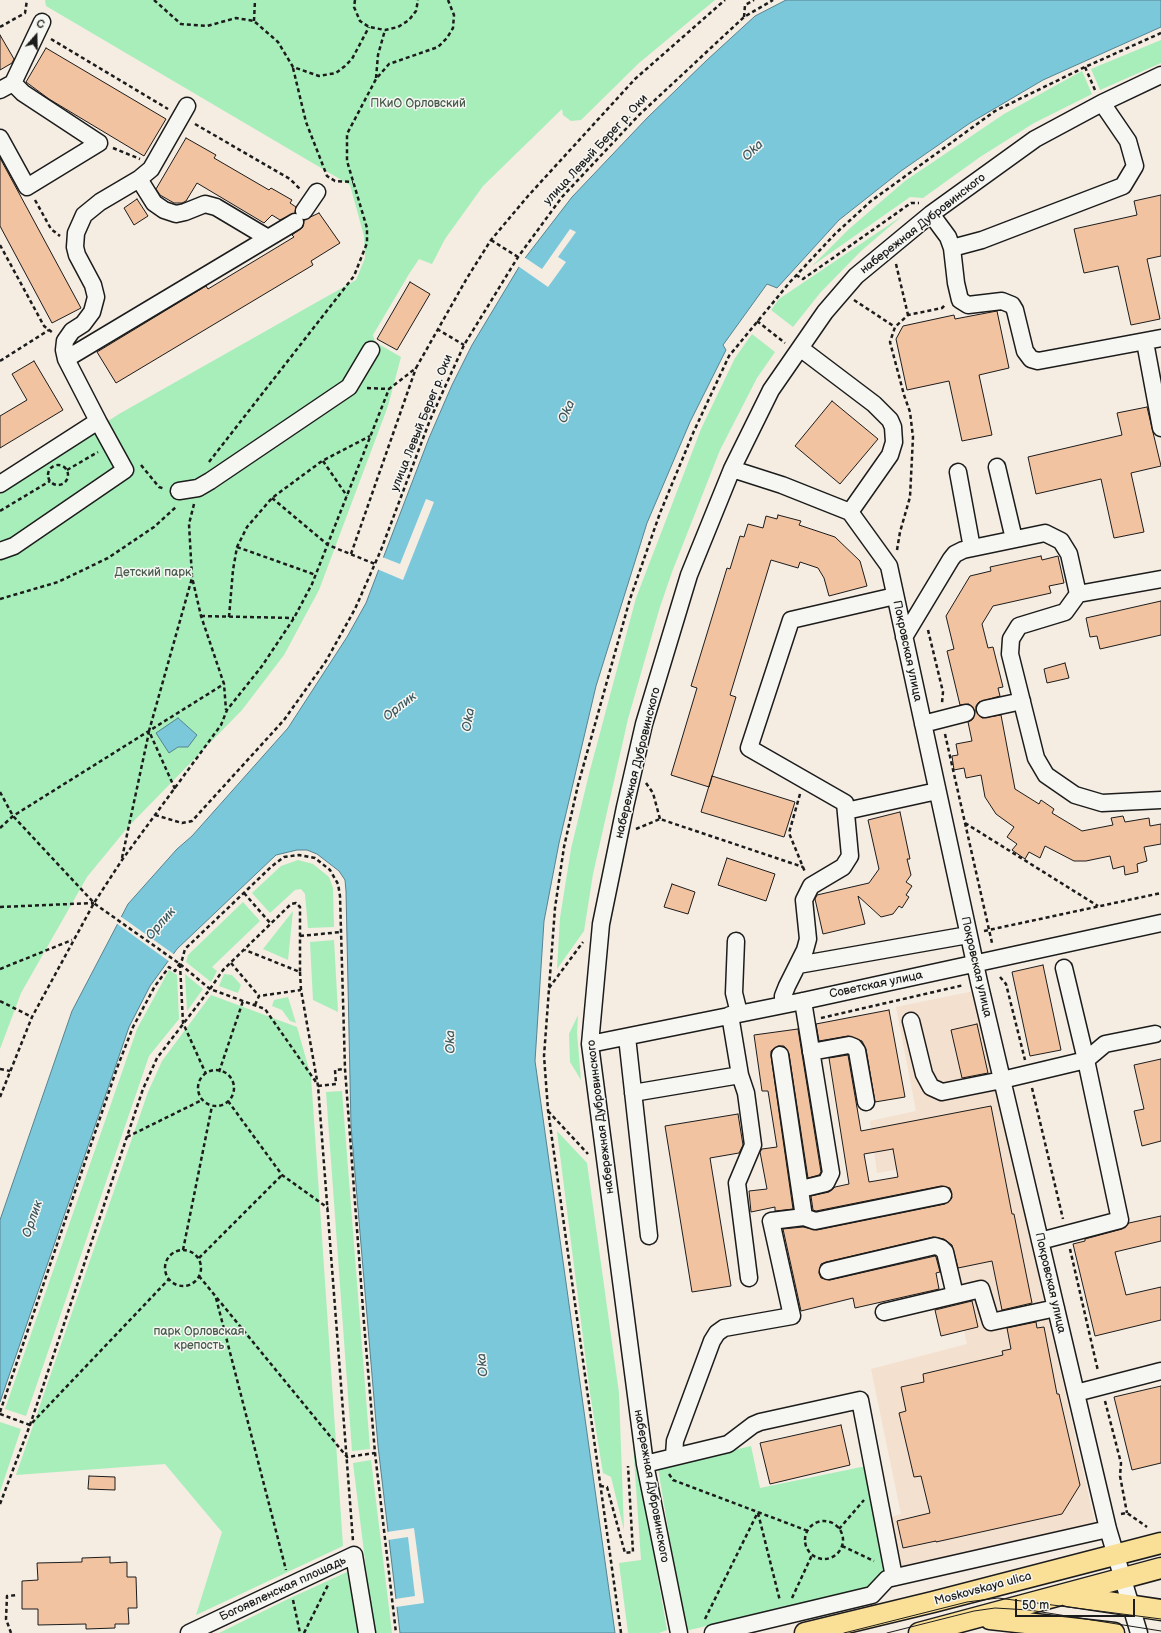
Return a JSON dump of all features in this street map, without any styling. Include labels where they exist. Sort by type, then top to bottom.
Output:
[{"type":"main road","name":"Moskovskaya ulica","points":[[805,1633],[1161,1543]]},
{"type":"main road","points":[[919,1633],[980,1618],[1161,1568]]},
{"type":"main road","points":[[983,1588],[1024,1590],[1161,1610]]},
{"type":"main road","points":[[980,1618],[1114,1633]]},
{"type":"street","points":[[0,138],[27,187],[99,143],[23,93],[6,87],[42,22]]},
{"type":"street","name":"набережная Дубровинского","points":[[679,1633],[645,1464],[590,1044],[601,924],[644,724],[689,575],[732,469],[771,390],[795,347],[856,276],[892,247],[925,211],[1035,139],[1100,99],[1161,75]]},
{"type":"street","points":[[952,248],[982,240],[1123,186],[1135,166],[1128,141],[1100,99]]},
{"type":"street","points":[[0,551],[14,546],[125,470],[66,359],[64,350],[65,341],[72,331],[83,324],[92,312],[96,297],[93,286],[75,247],[76,233],[84,216],[100,202],[139,178],[151,168],[187,106]]},
{"type":"street","points":[[139,178],[154,203],[164,210],[176,214],[206,204],[216,207],[268,238]]},
{"type":"street","points":[[66,359],[268,238],[299,217],[317,192]]},
{"type":"street","points":[[925,211],[948,237],[952,248],[956,283],[960,300],[968,305],[1002,301],[1012,305],[1015,310],[1025,351],[1031,359],[1038,361],[1161,338]]},
{"type":"street","points":[[1145,342],[1161,428]]},
{"type":"street","points":[[732,469],[782,485],[850,512],[890,455],[894,442],[893,427],[890,420],[874,404],[795,347]]},
{"type":"street","points":[[179,491],[198,488],[349,387],[371,350]]},
{"type":"street","points":[[0,484],[98,421]]},
{"type":"street","points":[[997,467],[1014,539]]},
{"type":"street","points":[[958,472],[972,548]]},
{"type":"street","name":"Покровская улица","points":[[850,512],[889,566],[974,964],[1108,1529],[1139,1633]]},
{"type":"street","points":[[904,637],[950,559],[955,554],[972,548],[1044,533],[1061,541],[1069,554],[1078,594]]},
{"type":"street","points":[[1161,579],[1078,594],[1065,612],[1019,626],[1010,638],[1010,654],[1036,758],[1046,776],[1075,795],[1102,803],[1161,800]]},
{"type":"street","points":[[783,1004],[783,996],[798,965],[808,939],[804,900],[811,886],[843,867],[850,856],[845,803],[749,748],[791,620],[895,596]]},
{"type":"street","points":[[985,709],[1022,701]]},
{"type":"street","points":[[923,724],[966,714]]},
{"type":"street","points":[[846,811],[937,791]]},
{"type":"street","name":"Советская улица","points":[[590,1044],[803,1001],[1161,923]]},
{"type":"street","points":[[798,965],[968,935]]},
{"type":"street","points":[[736,940],[734,1014],[740,1074],[746,1093],[752,1145],[737,1183],[749,1278]]},
{"type":"street","points":[[1040,1241],[1120,1220],[1086,1060],[1064,968]]},
{"type":"street","points":[[801,1189],[826,1184],[831,1173],[803,1001]]},
{"type":"street","points":[[911,1021],[924,1074],[931,1087],[942,1092],[1002,1080],[1086,1060],[1105,1044],[1154,1034]]},
{"type":"street","points":[[627,1037],[649,1236]]},
{"type":"street","points":[[811,1052],[848,1045],[854,1046],[857,1051],[866,1102]]},
{"type":"street","points":[[780,1056],[804,1217]]},
{"type":"street","points":[[633,1093],[740,1074]]},
{"type":"street","points":[[668,1458],[712,1341],[717,1333],[724,1328],[792,1316],[771,1221],[804,1217],[815,1221],[943,1195]]},
{"type":"street","points":[[828,1271],[935,1246],[941,1248],[945,1252],[955,1295]]},
{"type":"street","points":[[884,1312],[981,1289],[991,1322],[1056,1308]]},
{"type":"street","points":[[1076,1393],[1161,1371]]},
{"type":"street","points":[[645,1464],[728,1444],[753,1425],[760,1422],[860,1400],[894,1574]]},
{"type":"street","points":[[707,1629],[784,1616],[872,1595],[887,1579],[894,1574],[1108,1529]]},
{"type":"street","points":[[354,1555],[367,1633]]},
{"type":"street","name":"Богоявленская площадь","points":[[189,1633],[354,1555]]},
{"type":"path","points":[[0,27],[25,13],[27,0]]},
{"type":"path","points":[[154,0],[181,24],[207,26],[236,18],[254,21],[278,42],[293,67],[306,122],[328,176],[335,181],[353,182]]},
{"type":"path","points":[[254,21],[255,0]]},
{"type":"path","points":[[356,0],[354,7],[360,21],[369,27],[385,30],[398,27],[409,20],[416,11],[418,0]]},
{"type":"path","points":[[226,710],[224,684],[201,616],[192,577],[189,524],[201,476],[211,459],[354,276],[367,243],[367,228],[346,161],[346,134],[376,79],[389,64],[438,46],[447,38],[453,28],[454,15],[448,0]]},
{"type":"path","points":[[351,554],[416,368],[437,329],[491,240],[528,196],[634,79],[725,0]]},
{"type":"path","points":[[744,17],[745,5],[754,0]]},
{"type":"path","points":[[744,17],[773,0]]},
{"type":"path","name":"улица Левый Берег р. Оки","points":[[155,815],[182,823],[192,821],[284,720],[326,661],[355,609],[375,564],[430,420],[464,345],[518,257],[562,196],[578,179],[639,115],[744,17]]},
{"type":"path","points":[[293,67],[319,76],[336,73],[352,59],[369,27]]},
{"type":"path","points":[[376,79],[378,54],[385,30]]},
{"type":"path","points":[[621,1633],[548,1110],[544,1056],[555,908],[564,847],[578,785],[630,598],[660,513],[694,431],[729,356],[796,275],[835,234],[871,201],[995,111],[1085,66],[1161,33]]},
{"type":"path","points":[[1085,66],[1100,99]]},
{"type":"path","points":[[99,143],[135,156]]},
{"type":"path","points":[[27,187],[51,229]]},
{"type":"path","points":[[796,275],[803,280],[911,203],[924,203],[925,211]]},
{"type":"path","points":[[491,240],[518,257]]},
{"type":"path","points":[[0,245],[36,311]]},
{"type":"path","points":[[892,247],[908,316]]},
{"type":"path","points":[[842,292],[895,327]]},
{"type":"path","points":[[757,321],[795,347]]},
{"type":"path","points":[[437,329],[464,345]]},
{"type":"path","points":[[0,361],[49,330]]},
{"type":"path","points":[[0,1097],[32,1017],[94,903],[122,860],[175,790],[221,725],[226,710],[262,666],[294,618],[316,575],[389,389],[416,368]]},
{"type":"path","points":[[229,617],[233,570],[237,547],[248,527],[272,498],[323,461],[371,436]]},
{"type":"path","points":[[67,470],[110,444]]},
{"type":"path","points":[[136,459],[159,487]]},
{"type":"path","points":[[323,461],[347,496]]},
{"type":"path","points":[[62,464],[67,470],[68,479],[63,484],[56,485],[50,481],[48,471],[52,466],[62,464]]},
{"type":"path","points":[[0,510],[50,481]]},
{"type":"path","points":[[0,599],[58,582],[108,558],[154,527],[198,488]]},
{"type":"path","points":[[272,498],[328,545],[375,564]]},
{"type":"path","points":[[237,547],[316,575]]},
{"type":"path","points":[[122,860],[149,731],[192,577]]},
{"type":"path","points":[[201,616],[294,618]]},
{"type":"path","points":[[0,828],[13,816],[224,684]]},
{"type":"path","points":[[149,731],[175,790]]},
{"type":"path","points":[[805,780],[789,833],[811,886]]},
{"type":"path","points":[[0,792],[13,816],[94,903],[179,963],[210,989],[265,1009],[318,1086]]},
{"type":"path","points":[[620,836],[660,819],[803,867]]},
{"type":"path","points":[[965,823],[1098,906]]},
{"type":"path","points":[[30,1425],[0,1413],[133,1027],[155,986],[169,967],[175,971],[185,949],[272,866],[284,857],[299,855],[315,858],[330,870],[338,884],[345,1069],[375,1453],[396,1633]]},
{"type":"path","points":[[244,893],[271,924]]},
{"type":"path","points":[[968,935],[1161,893]]},
{"type":"path","points":[[0,907],[94,903]]},
{"type":"path","points":[[0,1504],[30,1425],[143,1089],[157,1058],[223,970],[291,904],[296,903],[300,907],[301,990],[318,1086],[354,1555]]},
{"type":"path","points":[[300,936],[341,932]]},
{"type":"path","points":[[0,969],[73,940]]},
{"type":"path","points":[[549,988],[584,940]]},
{"type":"path","points":[[245,950],[300,972]]},
{"type":"path","points":[[179,963],[183,1023],[206,1074]]},
{"type":"path","points":[[230,963],[259,996]]},
{"type":"path","points":[[259,996],[301,990]]},
{"type":"path","points":[[255,1005],[259,996]]},
{"type":"path","points":[[0,1001],[32,1017]]},
{"type":"path","points":[[220,1072],[243,1001]]},
{"type":"path","points":[[0,1069],[10,1071]]},
{"type":"path","points":[[318,1086],[336,1084],[335,1070],[345,1069]]},
{"type":"path","points":[[211,1071],[220,1072],[227,1075],[233,1085],[233,1091],[228,1101],[223,1105],[212,1106],[202,1100],[198,1089],[199,1083],[206,1074],[211,1071]]},
{"type":"path","points":[[127,1137],[202,1100]]},
{"type":"path","points":[[228,1101],[282,1175],[328,1208]]},
{"type":"path","points":[[183,1250],[212,1106]]},
{"type":"path","points":[[548,1110],[590,1156],[589,1148]]},
{"type":"path","points":[[199,1258],[282,1175]]},
{"type":"path","points":[[183,1250],[195,1254],[199,1258],[201,1264],[199,1276],[191,1284],[185,1286],[174,1283],[169,1279],[165,1269],[168,1258],[178,1251],[183,1250]]},
{"type":"path","points":[[199,1276],[347,1457]]},
{"type":"path","points":[[30,1425],[169,1279]]},
{"type":"path","points":[[216,1298],[290,1586],[300,1633]]},
{"type":"path","points":[[347,1457],[375,1453]]},
{"type":"path","points":[[668,1458],[673,1480],[808,1531]]},
{"type":"path","points":[[600,1486],[607,1487],[625,1553],[633,1552],[627,1461]]},
{"type":"path","points":[[839,1529],[877,1485]]},
{"type":"path","points":[[758,1512],[784,1616]]},
{"type":"path","points":[[707,1629],[758,1512]]},
{"type":"path","points":[[1121,1514],[1127,1513],[1146,1528]]},
{"type":"path","points":[[824,1522],[830,1522],[839,1529],[842,1534],[842,1546],[836,1555],[830,1558],[824,1559],[812,1555],[806,1543],[808,1531],[812,1526],[824,1522]]},
{"type":"path","points":[[842,1546],[894,1574]]},
{"type":"path","points":[[784,1616],[812,1555]]},
{"type":"path","points":[[304,1633],[340,1562]]},
{"type":"path","points":[[12,1633],[6,1619],[7,1596],[18,1595]]},
{"type":"shaded area","points":[[974,991],[1098,1537],[902,1581],[890,1517],[901,1514],[871,1369],[967,1344],[928,1164],[877,1173],[870,1121],[916,1111],[896,1007]]},
{"type":"green space","name":"Детский парк","points":[[45,0],[715,0],[639,63],[581,120],[571,121],[563,115],[562,109],[483,186],[445,239],[432,264],[419,259],[373,335],[375,342],[401,357],[388,406],[319,590],[284,655],[242,710],[128,827],[87,877],[21,993],[0,1049],[0,490],[119,414],[356,280],[365,258],[364,236],[350,185],[46,6]]},
{"type":"green space","points":[[1161,40],[1161,63],[1100,90],[1091,69]]},
{"type":"green space","points":[[1082,71],[1092,94],[1034,123],[980,157],[923,198],[910,197],[812,266],[849,229],[905,181],[1004,114]]},
{"type":"green space","points":[[902,216],[861,251],[820,293],[793,327],[771,310],[779,299]]},
{"type":"green space","points":[[752,334],[775,352],[757,378],[720,450],[672,572],[659,610],[628,719],[593,874],[584,931],[557,969],[560,918],[571,849],[589,774],[636,598],[701,429],[735,358]]},
{"type":"green space","points":[[298,860],[313,864],[329,877],[333,888],[334,927],[308,928],[305,894],[301,889],[295,890],[270,913],[252,893],[281,866]]},
{"type":"green space","points":[[243,902],[260,921],[212,967],[217,971],[211,982],[186,962],[188,955]]},
{"type":"green space","points":[[293,911],[288,960],[263,949]]},
{"type":"green space","points":[[334,940],[338,1012],[313,1000],[310,942]]},
{"type":"green space","points":[[169,970],[177,975],[179,1019],[149,1056],[26,1416],[5,1409],[137,1029]]},
{"type":"green space","points":[[185,974],[203,989],[187,1011]]},
{"type":"green space","points":[[224,974],[232,975],[241,985],[238,993],[219,986]]},
{"type":"green space","name":"парк Орловская крепость","points":[[211,995],[297,1027],[311,1076],[343,1546],[196,1615],[222,1532],[165,1464],[16,1475],[148,1092],[162,1061]]},
{"type":"green space","points":[[288,997],[296,1023],[290,1021],[282,1010],[272,1006],[274,1000]]},
{"type":"green space","points":[[578,1015],[577,1033],[581,1080],[570,1062],[569,1034]]},
{"type":"green space","points":[[342,1091],[370,1449],[352,1451],[326,1092]]},
{"type":"green space","points":[[557,1131],[587,1163],[619,1393],[624,1530],[611,1477],[603,1473],[590,1393]]},
{"type":"green space","points":[[0,1422],[21,1429],[0,1492]]},
{"type":"green space","points":[[632,1429],[667,1630],[659,1633],[628,1633],[619,1563],[641,1560]]},
{"type":"green space","points":[[751,1446],[760,1488],[871,1465],[887,1552],[882,1573],[866,1589],[685,1631],[658,1468]]},
{"type":"green space","points":[[371,1460],[392,1633],[374,1633],[353,1463]]},
{"type":"green space","points":[[347,1572],[358,1633],[219,1633],[286,1600]]},
{"type":"water","points":[[786,0],[1161,0],[1161,27],[1043,80],[970,123],[901,171],[839,220],[777,288],[767,284],[723,345],[726,350],[690,422],[647,523],[596,686],[559,843],[544,921],[535,1061],[615,1633],[400,1633],[378,1446],[351,1126],[346,891],[345,880],[339,871],[317,854],[307,850],[297,850],[276,855],[177,949],[150,986],[129,1027],[0,1402],[0,1220],[72,1011],[128,904],[177,849],[192,836],[288,728],[347,637],[366,603],[429,438],[452,385],[472,345],[522,262],[572,197],[648,117],[755,16]]},
{"type":"water","points":[[178,718],[197,735],[188,747],[178,747],[169,753],[156,733]]},
{"type":"pier","points":[[570,229],[576,232],[558,257],[566,262],[548,287],[518,266],[524,257],[542,269]]},
{"type":"pier","points":[[426,499],[434,502],[403,580],[377,569],[382,557],[400,564]]},
{"type":"pier","points":[[120,916],[175,955],[170,962],[116,923]]},
{"type":"pier","points":[[414,1528],[424,1603],[396,1607],[395,1599],[415,1596],[408,1537],[388,1540],[387,1532]]},
{"type":"building","points":[[0,35],[14,59],[12,63],[0,70]]},
{"type":"building","points":[[46,48],[166,119],[144,156],[49,99],[26,82]]},
{"type":"building","points":[[186,138],[216,155],[214,158],[269,190],[271,188],[292,200],[290,203],[296,207],[295,213],[280,220],[272,215],[264,223],[197,183],[186,201],[182,203],[174,203],[160,195],[156,189]]},
{"type":"building","points":[[0,158],[81,308],[52,323],[0,226]]},
{"type":"building","points":[[1161,195],[1161,256],[1147,259],[1160,319],[1131,325],[1118,266],[1084,273],[1074,229],[1137,215],[1134,201]]},
{"type":"building","points":[[137,199],[148,216],[134,225],[124,208]]},
{"type":"building","points":[[319,213],[340,243],[311,261],[313,265],[116,383],[97,352],[206,286],[208,289],[294,237],[292,235],[303,227],[304,220]]},
{"type":"building","points":[[410,282],[430,294],[397,350],[377,339]]},
{"type":"building","points":[[997,311],[1009,368],[979,375],[992,435],[962,441],[949,381],[907,390],[896,339],[903,326],[954,315],[955,319]]},
{"type":"building","points":[[34,361],[63,410],[0,448],[0,416],[27,400],[12,374]]},
{"type":"building","points":[[832,401],[878,439],[840,484],[795,446]]},
{"type":"building","points":[[1147,407],[1161,466],[1131,473],[1144,532],[1114,538],[1101,479],[1036,494],[1028,457],[1122,435],[1117,413]]},
{"type":"building","points":[[778,515],[801,521],[799,525],[835,537],[860,561],[867,586],[829,596],[824,578],[818,568],[800,562],[798,568],[771,560],[730,695],[736,697],[709,787],[671,775],[697,688],[691,686],[727,568],[730,569],[740,536],[744,537],[748,524],[763,528],[766,516],[777,519]]},
{"type":"building","points":[[1041,556],[1042,560],[1058,556],[1064,583],[1049,586],[1051,593],[993,606],[982,624],[988,648],[993,647],[1003,687],[998,688],[1000,696],[979,702],[976,706],[976,711],[982,718],[1001,715],[1015,789],[1039,804],[1041,800],[1054,809],[1052,813],[1082,831],[1113,825],[1111,818],[1123,816],[1125,822],[1149,818],[1150,826],[1161,824],[1161,844],[1144,847],[1147,861],[1137,864],[1138,872],[1125,875],[1124,866],[1113,869],[1110,856],[1086,861],[1074,861],[1045,846],[1040,858],[1029,852],[1025,859],[1012,850],[1017,844],[1007,837],[1014,827],[996,814],[985,797],[981,775],[966,778],[964,768],[954,770],[952,756],[958,755],[956,744],[972,741],[968,722],[973,719],[975,711],[969,704],[960,705],[947,651],[954,649],[946,616],[970,576],[991,571],[990,567]]},
{"type":"building","points":[[1161,601],[1161,635],[1100,649],[1097,636],[1090,637],[1086,618]]},
{"type":"building","points":[[1065,663],[1069,678],[1047,683],[1044,669]]},
{"type":"building","points":[[712,776],[795,802],[784,837],[701,812]]},
{"type":"building","points":[[900,812],[910,859],[907,859],[911,875],[906,882],[912,886],[906,895],[909,897],[902,908],[899,906],[893,914],[881,917],[858,896],[865,924],[823,934],[815,899],[817,895],[869,883],[879,869],[868,820]]},
{"type":"building","points":[[727,858],[775,874],[766,901],[718,885]]},
{"type":"building","points":[[672,884],[695,892],[688,914],[664,907]]},
{"type":"building","points":[[1043,965],[1061,1050],[1030,1056],[1012,972]]},
{"type":"building","points":[[889,1010],[905,1097],[875,1102],[866,1049],[862,1041],[848,1036],[819,1041],[816,1024]]},
{"type":"building","points":[[977,1024],[988,1073],[962,1078],[951,1030]]},
{"type":"building","points":[[798,1029],[821,1172],[819,1175],[808,1178],[789,1054],[784,1046],[778,1046],[771,1051],[771,1056],[793,1209],[775,1211],[775,1207],[751,1212],[749,1191],[767,1189],[760,1152],[762,1149],[777,1147],[768,1091],[762,1091],[754,1035]]},
{"type":"building","points":[[848,1055],[861,1131],[991,1106],[1012,1214],[1014,1214],[1032,1303],[1002,1310],[992,1261],[958,1268],[952,1245],[944,1239],[933,1237],[826,1262],[821,1264],[819,1273],[821,1278],[830,1280],[935,1256],[940,1272],[936,1273],[939,1289],[855,1308],[853,1298],[801,1311],[783,1229],[803,1227],[817,1230],[945,1204],[952,1198],[950,1188],[941,1186],[816,1211],[813,1210],[811,1196],[829,1192],[835,1187],[849,1184],[829,1058]],"holes":[[[893,1149],[898,1177],[869,1182],[864,1154]]]},
{"type":"building","points":[[1161,1059],[1161,1141],[1142,1146],[1134,1111],[1144,1109],[1134,1065]]},
{"type":"building","points":[[738,1114],[743,1145],[739,1153],[710,1158],[731,1286],[692,1292],[665,1126]]},
{"type":"building","points":[[1161,1216],[1161,1241],[1115,1252],[1126,1295],[1161,1287],[1161,1320],[1095,1336],[1073,1244],[1085,1241],[1085,1239],[1122,1229],[1129,1223]]},
{"type":"building","points":[[972,1301],[978,1327],[941,1336],[935,1310]]},
{"type":"building","points":[[1036,1322],[1037,1328],[1044,1327],[1057,1394],[1059,1394],[1080,1485],[1062,1514],[903,1548],[897,1521],[930,1513],[921,1476],[914,1477],[899,1413],[906,1411],[901,1387],[924,1382],[923,1374],[1003,1355],[1002,1351],[1011,1349],[1007,1328]]},
{"type":"building","points":[[1161,1386],[1161,1463],[1132,1470],[1114,1397]]},
{"type":"building","points":[[841,1425],[850,1465],[770,1484],[760,1443]]},
{"type":"building","points":[[89,1476],[115,1477],[115,1490],[88,1489]]},
{"type":"building","points":[[110,1557],[110,1563],[127,1562],[127,1577],[136,1577],[137,1608],[128,1608],[129,1624],[115,1624],[115,1628],[86,1629],[86,1624],[38,1625],[38,1609],[22,1609],[22,1581],[38,1580],[37,1563],[82,1562],[82,1558]]},
{"type":"tram line","points":[[844,1633],[967,1602],[998,1598],[1161,1619]]},
{"type":"tram line","points":[[887,1633],[974,1611],[995,1608],[1029,1610],[1161,1631]]},
{"type":"park label","name":"ПКиО Орловский","points":[[418,104]]},
{"type":"water label","name":"Oka","points":[[753,151]]},
{"type":"water label","name":"Oka","points":[[567,412]]},
{"type":"water label","name":"Орлик","points":[[400,707]]},
{"type":"water label","name":"Oka","points":[[469,720]]},
{"type":"water label","name":"Орлик","points":[[161,924]]},
{"type":"water label","name":"Oka","points":[[451,1042]]},
{"type":"water label","name":"Орлик","points":[[33,1219]]},
{"type":"water label","name":"Oka","points":[[483,1365]]}]
